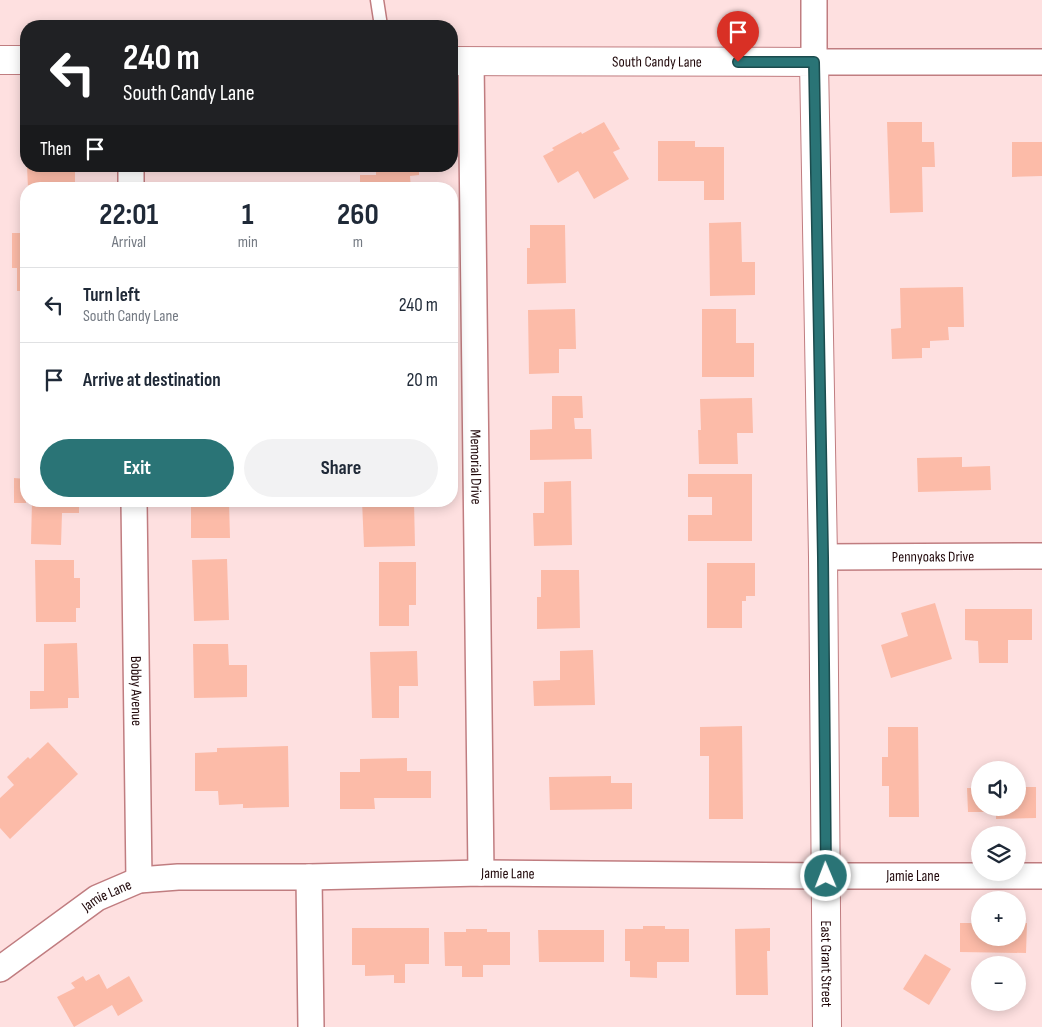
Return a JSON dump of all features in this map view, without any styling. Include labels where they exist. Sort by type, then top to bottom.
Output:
[{"type":"main road","points":[[0,60],[20,60]]},
{"type":"main road","name":"South Candy Lane","points":[[461,61],[814,62]]},
{"type":"main road","name":"East Grant Street","points":[[814,62],[823,557],[827,1027]]},
{"type":"street","name":"East Grant Street","points":[[814,0],[814,62]]},
{"type":"street","name":"Memorial Drive","points":[[461,61],[481,873]]},
{"type":"street","name":"South Candy Lane","points":[[814,62],[1042,62]]},
{"type":"street","name":"Bobby Avenue","points":[[134,507],[139,880]]},
{"type":"street","name":"Pennyoaks Drive","points":[[823,557],[1042,556]]},
{"type":"street","name":"Jamie Lane","points":[[0,969],[97,898],[139,880],[178,876],[309,877],[481,873],[1042,876]]},
{"type":"street","points":[[309,877],[311,1027]]},
{"type":"lane","points":[[377,0],[380,20]]},
{"type":"building","points":[[604,122],[620,149],[613,152],[629,179],[594,199],[578,171],[558,183],[543,156],[554,150],[552,148]]},
{"type":"building","points":[[887,122],[922,122],[922,142],[934,142],[935,167],[922,167],[923,212],[890,213]]},
{"type":"building","points":[[658,141],[695,141],[695,147],[724,147],[724,200],[704,200],[704,181],[658,181]]},
{"type":"building","points":[[1012,142],[1042,142],[1042,176],[1012,177]]},
{"type":"building","points":[[27,172],[75,172],[75,182],[28,182]]},
{"type":"building","points":[[376,172],[419,172],[419,175],[410,176],[410,182],[360,182],[360,175],[376,175]]},
{"type":"building","points":[[741,222],[742,262],[755,262],[755,295],[710,296],[709,223]]},
{"type":"building","points":[[530,225],[565,225],[566,283],[527,284],[527,248],[530,248]]},
{"type":"building","points":[[12,233],[20,233],[20,291],[17,291],[17,268],[12,268]]},
{"type":"building","points":[[963,287],[964,327],[948,327],[949,340],[930,341],[930,348],[922,348],[922,358],[892,359],[891,329],[901,328],[900,288]]},
{"type":"building","points":[[575,309],[576,349],[559,349],[559,373],[529,374],[528,310]]},
{"type":"building","points":[[702,309],[736,309],[736,343],[754,343],[754,377],[702,377]]},
{"type":"building","points":[[552,396],[582,396],[583,418],[574,418],[575,429],[591,429],[592,459],[530,460],[530,430],[552,429]]},
{"type":"building","points":[[752,398],[753,433],[737,433],[738,464],[699,464],[698,430],[701,430],[700,399]]},
{"type":"building","points":[[962,457],[962,467],[990,466],[991,490],[918,492],[917,458]]},
{"type":"building","points":[[688,474],[752,474],[752,541],[688,541],[688,515],[712,515],[712,497],[688,497]]},
{"type":"building","points":[[14,478],[20,478],[20,503],[14,503]]},
{"type":"building","points":[[571,481],[572,545],[534,546],[533,513],[544,513],[544,482]]},
{"type":"building","points":[[32,507],[79,507],[79,513],[62,513],[61,545],[31,544]]},
{"type":"building","points":[[191,507],[229,507],[230,538],[191,538]]},
{"type":"building","points":[[362,507],[414,507],[415,546],[364,547]]},
{"type":"building","points":[[227,559],[229,620],[194,621],[192,560]]},
{"type":"building","points":[[35,560],[74,560],[74,578],[80,578],[80,608],[76,608],[76,622],[36,622]]},
{"type":"building","points":[[379,562],[416,562],[416,605],[409,605],[409,626],[379,626]]},
{"type":"building","points":[[707,563],[755,563],[755,596],[746,596],[746,601],[742,601],[742,628],[707,628]]},
{"type":"building","points":[[541,570],[579,570],[580,628],[537,629],[537,597],[541,597]]},
{"type":"building","points":[[935,603],[952,659],[891,678],[881,645],[908,636],[901,613]]},
{"type":"building","points":[[965,609],[1032,609],[1032,640],[1008,640],[1008,663],[979,663],[978,641],[965,640]]},
{"type":"building","points":[[77,643],[79,698],[68,698],[68,708],[30,709],[30,691],[44,691],[44,644]]},
{"type":"building","points":[[193,644],[228,644],[229,665],[247,665],[247,697],[194,698]]},
{"type":"building","points":[[593,650],[595,705],[534,706],[533,681],[560,680],[560,651]]},
{"type":"building","points":[[417,651],[418,686],[399,686],[399,718],[372,718],[370,652]]},
{"type":"building","points":[[742,726],[743,819],[709,819],[709,756],[700,756],[700,727]]},
{"type":"building","points":[[888,727],[918,727],[919,817],[889,817],[889,786],[882,786],[882,757],[888,757]]},
{"type":"building","points":[[48,742],[78,774],[10,839],[0,828],[0,798],[14,785],[7,777],[28,757],[30,759]]},
{"type":"building","points":[[288,746],[289,807],[243,808],[243,804],[219,805],[218,791],[195,791],[195,753],[217,752],[217,748]]},
{"type":"building","points":[[407,758],[407,771],[431,771],[431,798],[374,798],[375,809],[340,809],[340,772],[360,772],[360,759]]},
{"type":"building","points":[[611,776],[611,783],[632,783],[632,809],[550,810],[549,777]]},
{"type":"building","points":[[1026,787],[1036,787],[1036,818],[996,819],[996,816],[1026,816]]},
{"type":"building","points":[[967,788],[971,788],[971,812],[968,812]]},
{"type":"building","points":[[960,923],[971,923],[971,946],[1026,946],[1027,923],[1026,953],[960,952]]},
{"type":"building","points":[[643,926],[665,926],[665,929],[689,929],[689,962],[657,962],[657,978],[630,977],[630,961],[625,961],[625,929],[643,929]]},
{"type":"building","points":[[352,928],[429,928],[429,964],[405,964],[405,983],[394,983],[394,975],[365,976],[365,965],[352,965]]},
{"type":"building","points":[[770,928],[770,951],[767,951],[768,995],[736,995],[735,929]]},
{"type":"building","points":[[466,929],[487,929],[487,932],[510,932],[510,965],[483,965],[483,977],[462,977],[462,966],[445,966],[444,932],[466,932]]},
{"type":"building","points":[[538,930],[604,930],[604,962],[539,962]]},
{"type":"building","points":[[925,954],[951,969],[929,1005],[903,989]]},
{"type":"building","points":[[99,974],[107,989],[129,976],[143,1001],[118,1016],[112,1005],[74,1027],[57,997],[75,988],[71,983],[83,976],[86,981]]},
{"type":"route","points":[[738,62],[814,62],[823,557],[826,876]]}]
